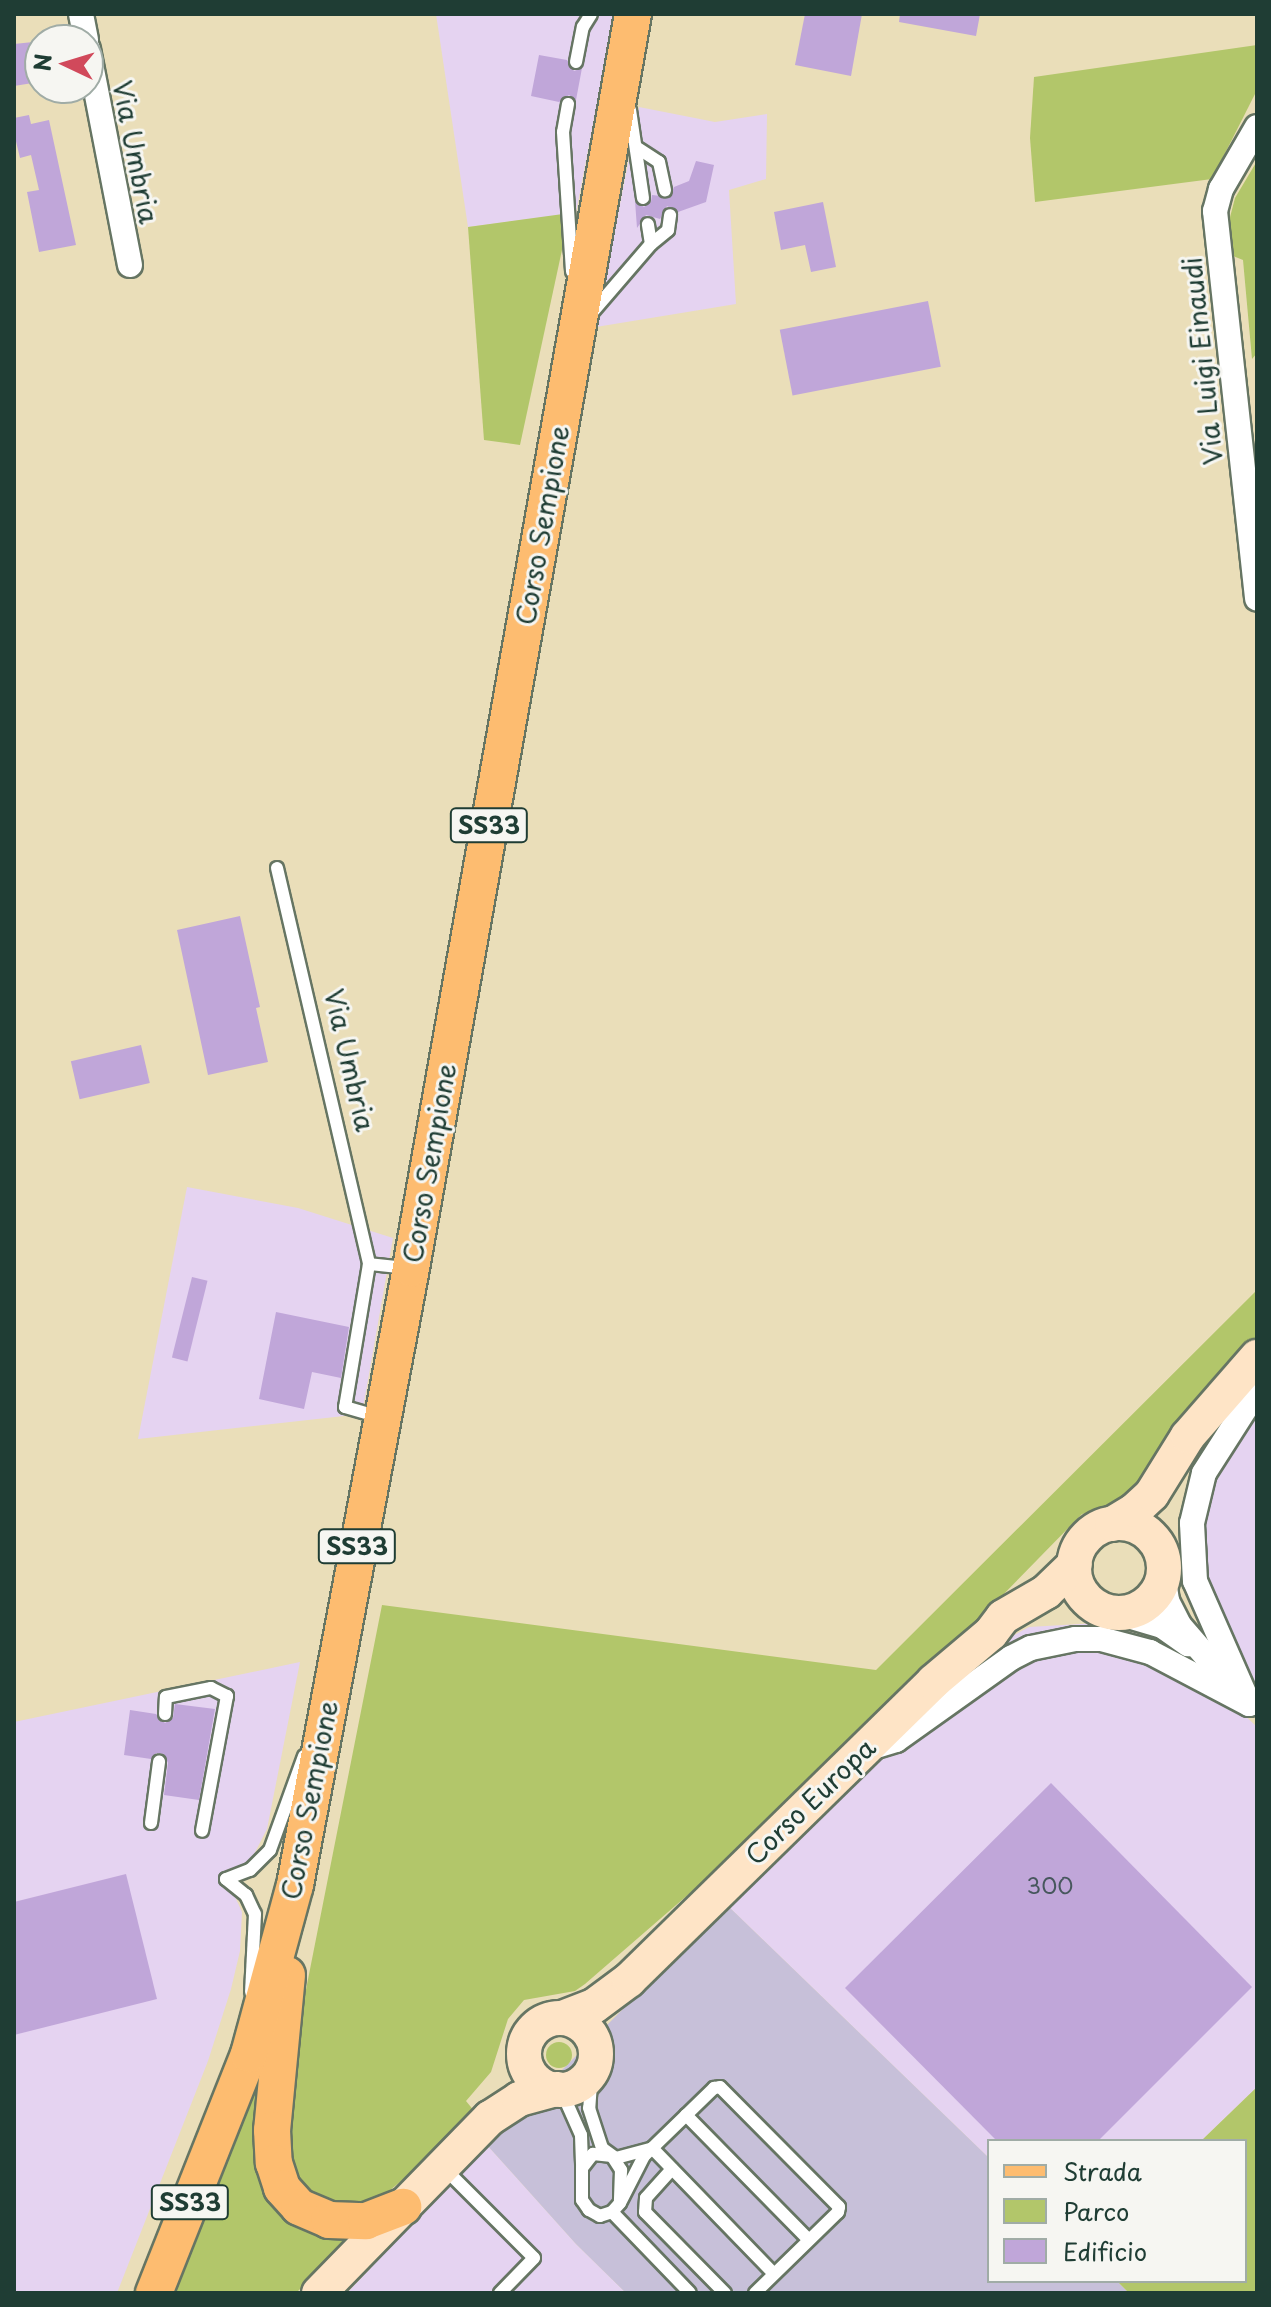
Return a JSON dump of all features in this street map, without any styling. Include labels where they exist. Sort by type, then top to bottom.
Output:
[{"type":"main road","name":"Corso Sempione","points":[[154,2293],[249,2054],[295,1885],[411,1268],[633,14]]},
{"type":"main road","points":[[1171,1469],[1135,1510],[1091,1533],[1083,1542],[1075,1564],[1077,1584],[1108,1610],[1148,1603],[1163,1565],[1159,1519],[1171,1469],[1188,1436],[1257,1357]]},
{"type":"main road","points":[[1112,1524],[1125,1524],[1148,1534],[1163,1565]]},
{"type":"main road","name":"Corso Europa","points":[[562,2018],[594,2006],[634,1975],[861,1750],[991,1633],[1003,1617],[1046,1592],[1075,1564]]},
{"type":"main road","name":"Corso Europa","points":[[991,1633],[1063,1605],[1108,1610]]},
{"type":"main road","points":[[295,1885],[272,2130],[276,2175],[299,2207],[329,2220],[366,2221],[403,2207]]},
{"type":"main road","name":"Corso Europa","points":[[594,2062],[604,2019],[634,1975]]},
{"type":"main road","points":[[319,2293],[490,2118],[512,2083],[526,2043],[542,2023],[562,2018],[586,2030],[594,2062],[583,2082],[519,2099],[490,2118]]},
{"type":"main road","points":[[526,2043],[526,2063],[532,2076],[559,2090]]},
{"type":"street","name":"Via Umbria","points":[[99,104],[130,265]]},
{"type":"street","name":"Via Luigi Einaudi","points":[[1257,127],[1221,189],[1215,211],[1257,599]]},
{"type":"street","points":[[1253,1708],[1195,1581],[1192,1523],[1204,1473],[1257,1390]]},
{"type":"street","points":[[1163,1565],[1167,1601],[1198,1651]]},
{"type":"street","points":[[1108,1610],[1162,1626],[1198,1651],[1253,1708]]},
{"type":"street","points":[[861,1750],[896,1740],[1011,1658],[1031,1648],[1065,1641],[1101,1639],[1150,1652],[1253,1708]]},
{"type":"lane","points":[[576,62],[583,27],[591,14]]},
{"type":"lane","points":[[623,66],[643,198]]},
{"type":"lane","points":[[568,104],[563,132],[577,331]]},
{"type":"lane","points":[[636,147],[659,162],[665,190]]},
{"type":"lane","points":[[577,331],[651,244],[668,230],[670,215]]},
{"type":"lane","points":[[648,224],[651,244]]},
{"type":"lane","name":"Via Umbria","points":[[277,868],[369,1264]]},
{"type":"lane","points":[[381,1417],[345,1407],[369,1264],[411,1268]]},
{"type":"lane","points":[[249,2054],[255,1914],[246,1895],[226,1879],[250,1870],[270,1850],[333,1674]]},
{"type":"lane","points":[[165,1714],[166,1697],[211,1688],[227,1696],[202,1831]]},
{"type":"lane","points":[[151,1823],[159,1762]]},
{"type":"lane","points":[[594,2062],[588,2098],[592,2121],[598,2141],[621,2170],[621,2201]]},
{"type":"lane","points":[[559,2090],[581,2135],[585,2206],[600,2216],[612,2212],[621,2201],[636,2166],[652,2148],[714,2088],[720,2087],[833,2201],[838,2212],[755,2293]]},
{"type":"lane","points":[[686,2115],[809,2240]]},
{"type":"lane","points":[[582,2168],[593,2154],[628,2157],[652,2148]]},
{"type":"lane","points":[[652,2148],[774,2274]]},
{"type":"lane","points":[[443,2166],[534,2258],[500,2293]]},
{"type":"lane","points":[[672,2169],[646,2198],[645,2212],[725,2293]]},
{"type":"lane","points":[[612,2212],[690,2293]]},
{"type":"shaded area","points":[[436,14],[614,14],[576,213],[468,227]]},
{"type":"shaded area","points":[[639,107],[715,122],[767,114],[766,179],[729,190],[736,304],[596,327]]},
{"type":"shaded area","points":[[187,1187],[298,1208],[393,1238],[362,1414],[138,1439]]},
{"type":"shaded area","points":[[1257,1403],[1257,1708],[1207,1609],[1196,1523],[1236,1429]]},
{"type":"shaded area","points":[[1098,1623],[1138,1634],[1181,1655],[1257,1727],[1257,2087],[1203,2139],[987,2139],[987,2156],[727,1905],[996,1645],[1029,1627]]},
{"type":"shaded area","points":[[300,1662],[267,1829],[251,1860],[227,1879],[242,1912],[240,1951],[231,1989],[208,2061],[117,2293],[14,2293],[14,1722]]},
{"type":"shaded area","points":[[727,1905],[987,2156],[987,2283],[1119,2283],[1129,2293],[626,2293],[576,2244],[487,2145]]},
{"type":"shaded area","points":[[487,2145],[576,2244],[626,2293],[347,2293]]},
{"type":"green space","points":[[1257,45],[1256,92],[1212,179],[1035,202],[1030,138],[1034,77]]},
{"type":"green space","points":[[1257,161],[1257,353],[1252,359],[1243,260],[1233,256],[1229,221],[1235,198]]},
{"type":"green space","points":[[563,214],[565,236],[520,445],[484,440],[468,227]]},
{"type":"green space","points":[[1257,1290],[1257,1339],[1225,1371],[1142,1486],[1105,1509],[1082,1514],[954,1645],[743,1847],[585,1984],[575,1991],[524,2000],[508,2019],[491,2072],[466,2101],[475,2112],[420,2165],[382,2197],[365,2205],[333,2208],[290,2179],[281,2116],[382,1605],[876,1670]]},
{"type":"green space","points":[[279,2027],[287,2204],[362,2228],[296,2293],[171,2293]]},
{"type":"green space","points":[[559,2042],[568,2046],[572,2055],[568,2064],[559,2068],[550,2064],[546,2055],[550,2046]]},
{"type":"green space","points":[[1257,2087],[1257,2293],[1129,2293],[1119,2283],[1247,2283],[1247,2139],[1203,2139]]},
{"type":"building","points":[[805,14],[862,14],[851,76],[795,65]]},
{"type":"building","points":[[900,14],[980,14],[976,36],[899,22]]},
{"type":"building","points":[[24,43],[24,84],[14,86],[14,44]]},
{"type":"building","points":[[539,55],[567,60],[574,71],[582,68],[576,100],[569,95],[559,102],[531,96]]},
{"type":"building","points":[[29,115],[31,124],[49,120],[76,245],[39,252],[27,192],[39,190],[31,155],[20,158],[14,133],[14,118]]},
{"type":"building","points":[[696,161],[714,165],[706,202],[678,212],[667,206],[660,219],[646,215],[637,228],[635,201],[644,207],[651,202],[652,195],[670,197],[674,187],[689,181]]},
{"type":"building","points":[[823,202],[836,267],[811,272],[805,245],[781,250],[774,212]]},
{"type":"building","points":[[928,301],[941,367],[793,396],[780,330]]},
{"type":"building","points":[[240,916],[260,1007],[256,1008],[268,1062],[208,1075],[177,930]]},
{"type":"building","points":[[141,1045],[150,1083],[80,1099],[71,1061]]},
{"type":"building","points":[[192,1277],[208,1281],[187,1361],[172,1358]]},
{"type":"building","points":[[276,1312],[349,1327],[341,1378],[312,1372],[304,1409],[259,1399]]},
{"type":"building","points":[[175,1704],[215,1709],[199,1800],[164,1795],[168,1763],[164,1754],[156,1753],[151,1759],[124,1755],[130,1710],[156,1714],[165,1723],[173,1718]]},
{"type":"building","points":[[1051,1783],[1252,1987],[1100,2139],[995,2139],[845,1988]]},
{"type":"building","points":[[126,1874],[157,1999],[14,2035],[14,1902]]}]
